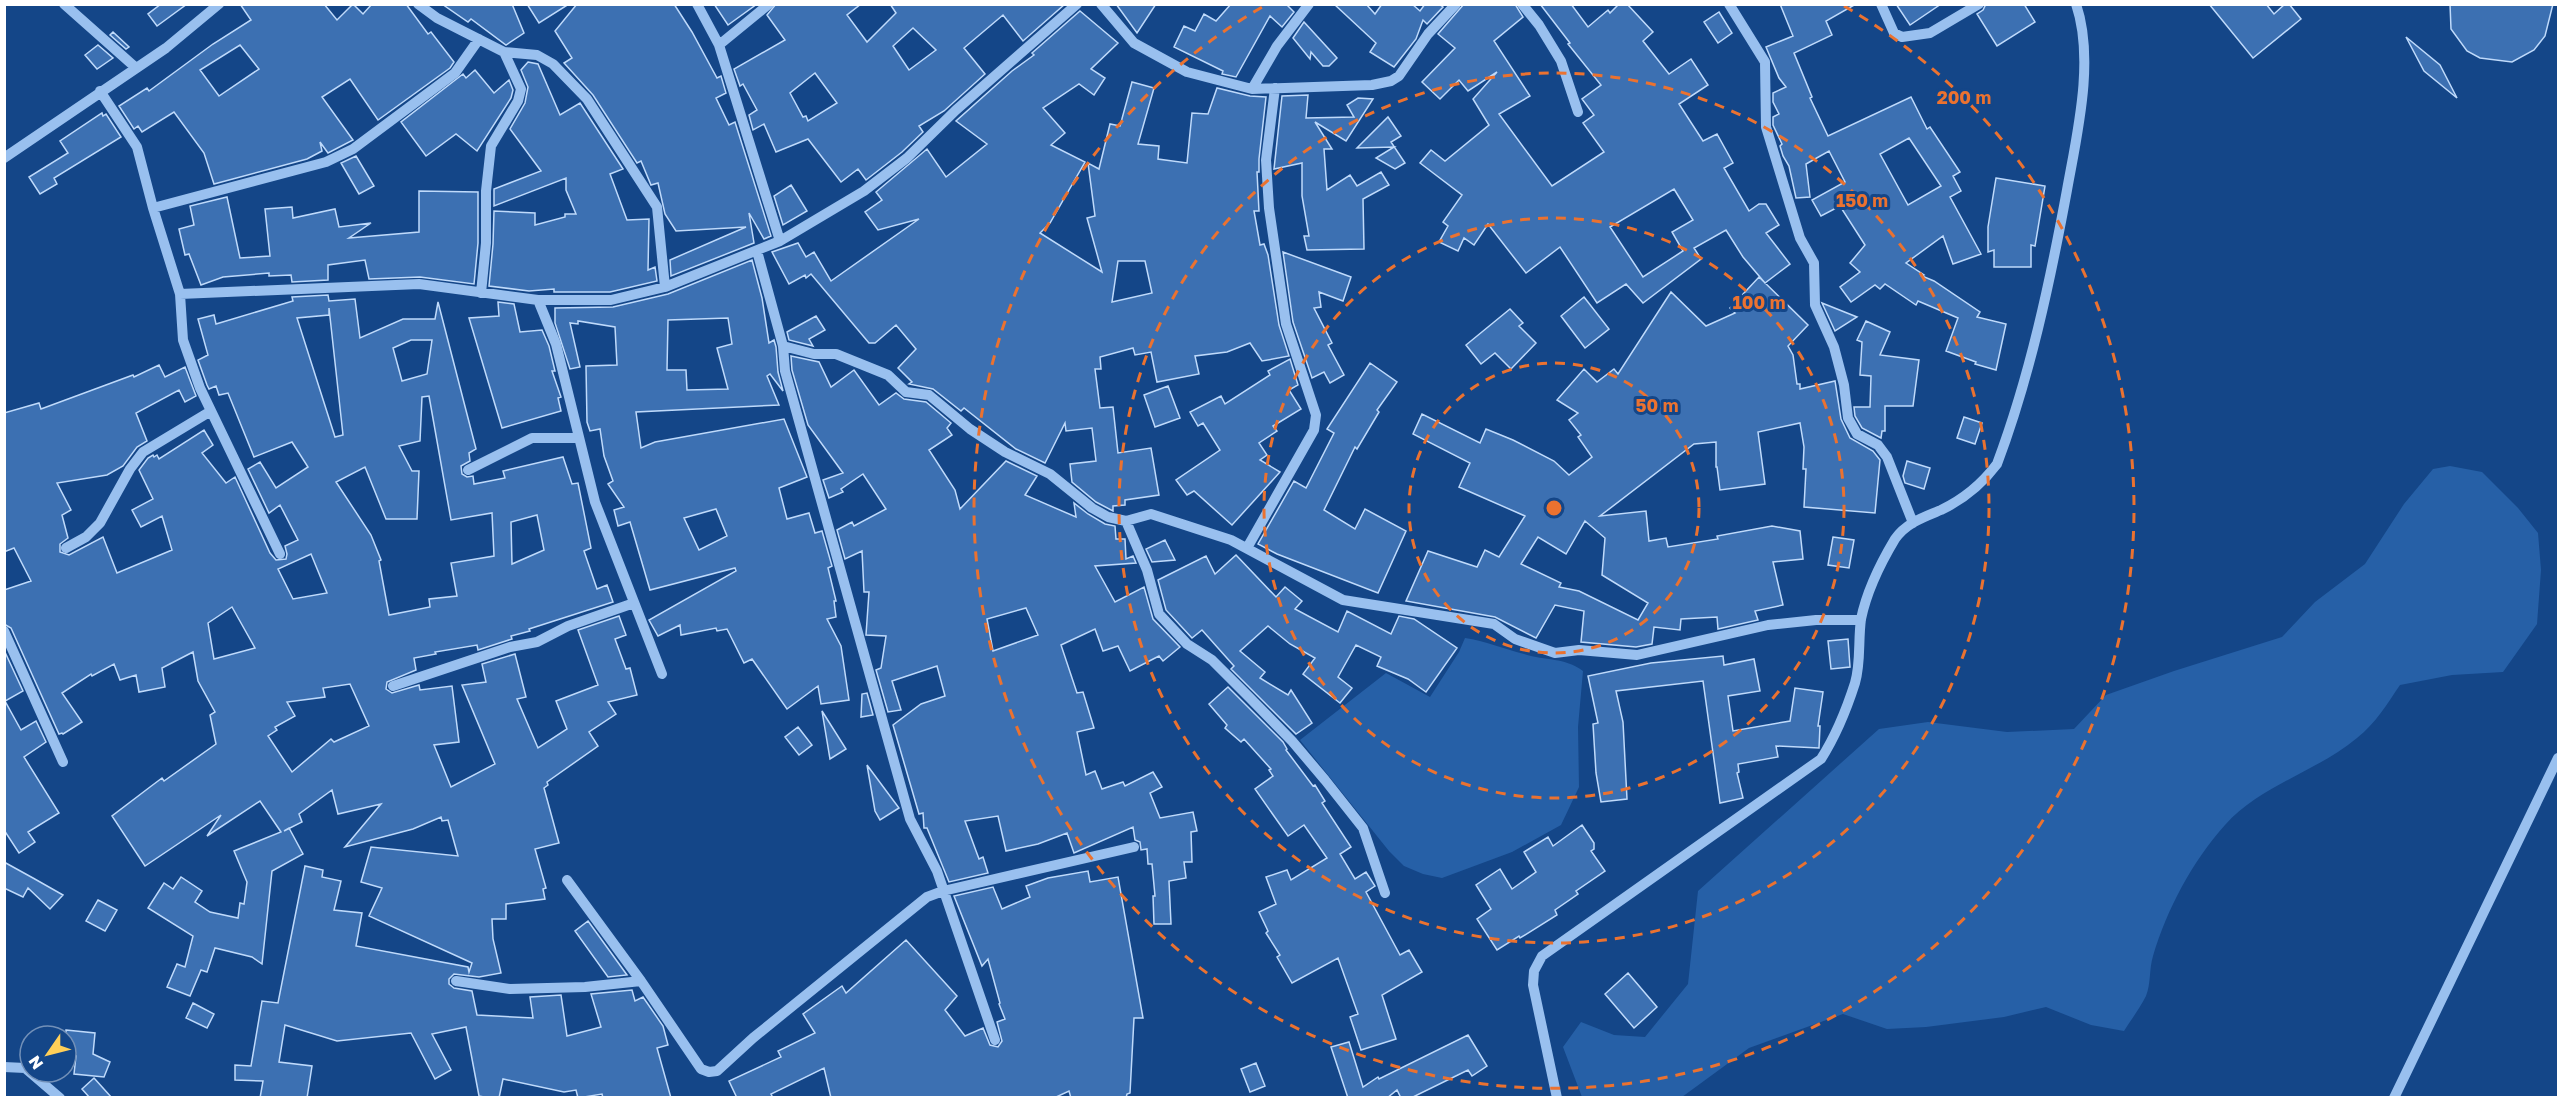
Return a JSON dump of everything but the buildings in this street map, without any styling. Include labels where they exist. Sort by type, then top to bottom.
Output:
[{"type":"street","points":[[64,4],[135,67]]},
{"type":"street","points":[[4,158],[166,48],[219,4]]},
{"type":"street","points":[[418,4],[437,18],[504,52],[537,54],[553,64],[587,99],[657,207],[665,287]]},
{"type":"street","points":[[697,4],[719,45],[780,241]]},
{"type":"street","points":[[719,45],[769,4]]},
{"type":"street","points":[[180,294],[419,284],[538,300],[611,300],[665,287],[780,241],[864,191],[907,158],[956,110],[1077,4]]},
{"type":"street","points":[[1101,4],[1134,43],[1187,72],[1252,89],[1372,85],[1391,81],[1399,76],[1428,34],[1456,4]]},
{"type":"street","points":[[1252,89],[1277,46],[1309,4]]},
{"type":"street","points":[[1522,4],[1539,25],[1561,61],[1578,112]]},
{"type":"street","points":[[1729,4],[1765,62],[1766,127],[1800,238],[1814,263],[1815,305],[1834,347],[1844,385],[1848,418],[1857,434],[1878,445],[1887,457],[1913,523]]},
{"type":"street","points":[[1881,4],[1894,33],[1902,37],[1930,33],[1979,4]]},
{"type":"street","points":[[1557,1098],[1533,985],[1534,971],[1542,956],[1821,759],[1829,746],[1856,682],[1861,620],[1870,587],[1884,557],[1897,536],[1919,518],[1958,500],[1982,483],[1997,464],[2008,436],[2039,326],[2083,106],[2083,44],[2081,17],[2076,4]]},
{"type":"street","points":[[153,208],[326,162],[353,149],[455,73],[479,39]]},
{"type":"street","points":[[481,292],[486,243],[486,191],[491,146],[518,101],[521,89],[504,52]]},
{"type":"street","points":[[1247,548],[1314,430],[1316,415],[1286,324],[1269,208],[1266,160],[1275,88]]},
{"type":"street","points":[[100,91],[137,147],[180,294],[183,340],[200,388],[279,554]]},
{"type":"street","points":[[758,251],[783,346],[785,371],[910,819],[937,871],[995,1040]]},
{"type":"street","points":[[538,300],[556,344],[595,502],[662,674]]},
{"type":"street","points":[[783,346],[814,354],[836,354],[888,375],[906,392],[929,395],[970,429],[1005,452],[1050,474],[1092,508],[1108,517],[1126,520],[1151,514],[1231,540],[1343,600],[1494,624],[1515,639],[1555,653],[1579,650],[1637,655],[1759,626],[1816,620],[1861,620]]},
{"type":"street","points":[[66,548],[86,537],[100,523],[130,469],[143,452],[211,411]]},
{"type":"street","points":[[468,470],[532,438],[579,438]]},
{"type":"street","points":[[1126,520],[1147,570],[1159,614],[1187,644],[1212,660],[1257,705],[1292,741],[1331,788],[1363,828],[1385,893]]},
{"type":"street","points":[[393,686],[510,647],[537,642],[568,626],[634,603]]},
{"type":"street","points":[[4,631],[63,762]]},
{"type":"street","points":[[2394,1098],[2559,758]]},
{"type":"street","points":[[567,880],[642,981],[701,1069],[709,1072],[717,1071],[927,897],[943,891],[1134,847]]},
{"type":"street","points":[[456,981],[510,990],[585,987],[642,981]]},
{"type":"street","points":[[4,1067],[25,1068],[60,1098]]},
{"type":"shaded area","points":[[2450,466],[2482,472],[2518,508],[2538,533],[2541,570],[2537,624],[2503,672],[2452,675],[2400,685],[2376,720],[2357,738],[2239,811],[2202,854],[2173,904],[2153,956],[2146,996],[2124,1031],[2091,1025],[2046,1007],[2004,1017],[1926,1027],[1887,1029],[1843,1014],[1749,1048],[1682,1097],[1582,1097],[1563,1047],[1581,1022],[1614,1035],[1645,1037],[1688,984],[1698,891],[1879,729],[1928,722],[2007,732],[2074,729],[2106,695],[2282,637],[2315,602],[2365,564],[2404,504],[2433,469]]},
{"type":"shaded area","points":[[1465,638],[1532,656],[1562,661],[1583,671],[1578,727],[1579,787],[1561,825],[1512,852],[1442,878],[1423,874],[1404,866],[1389,851],[1300,740],[1386,673],[1430,697],[1459,652]]}]
